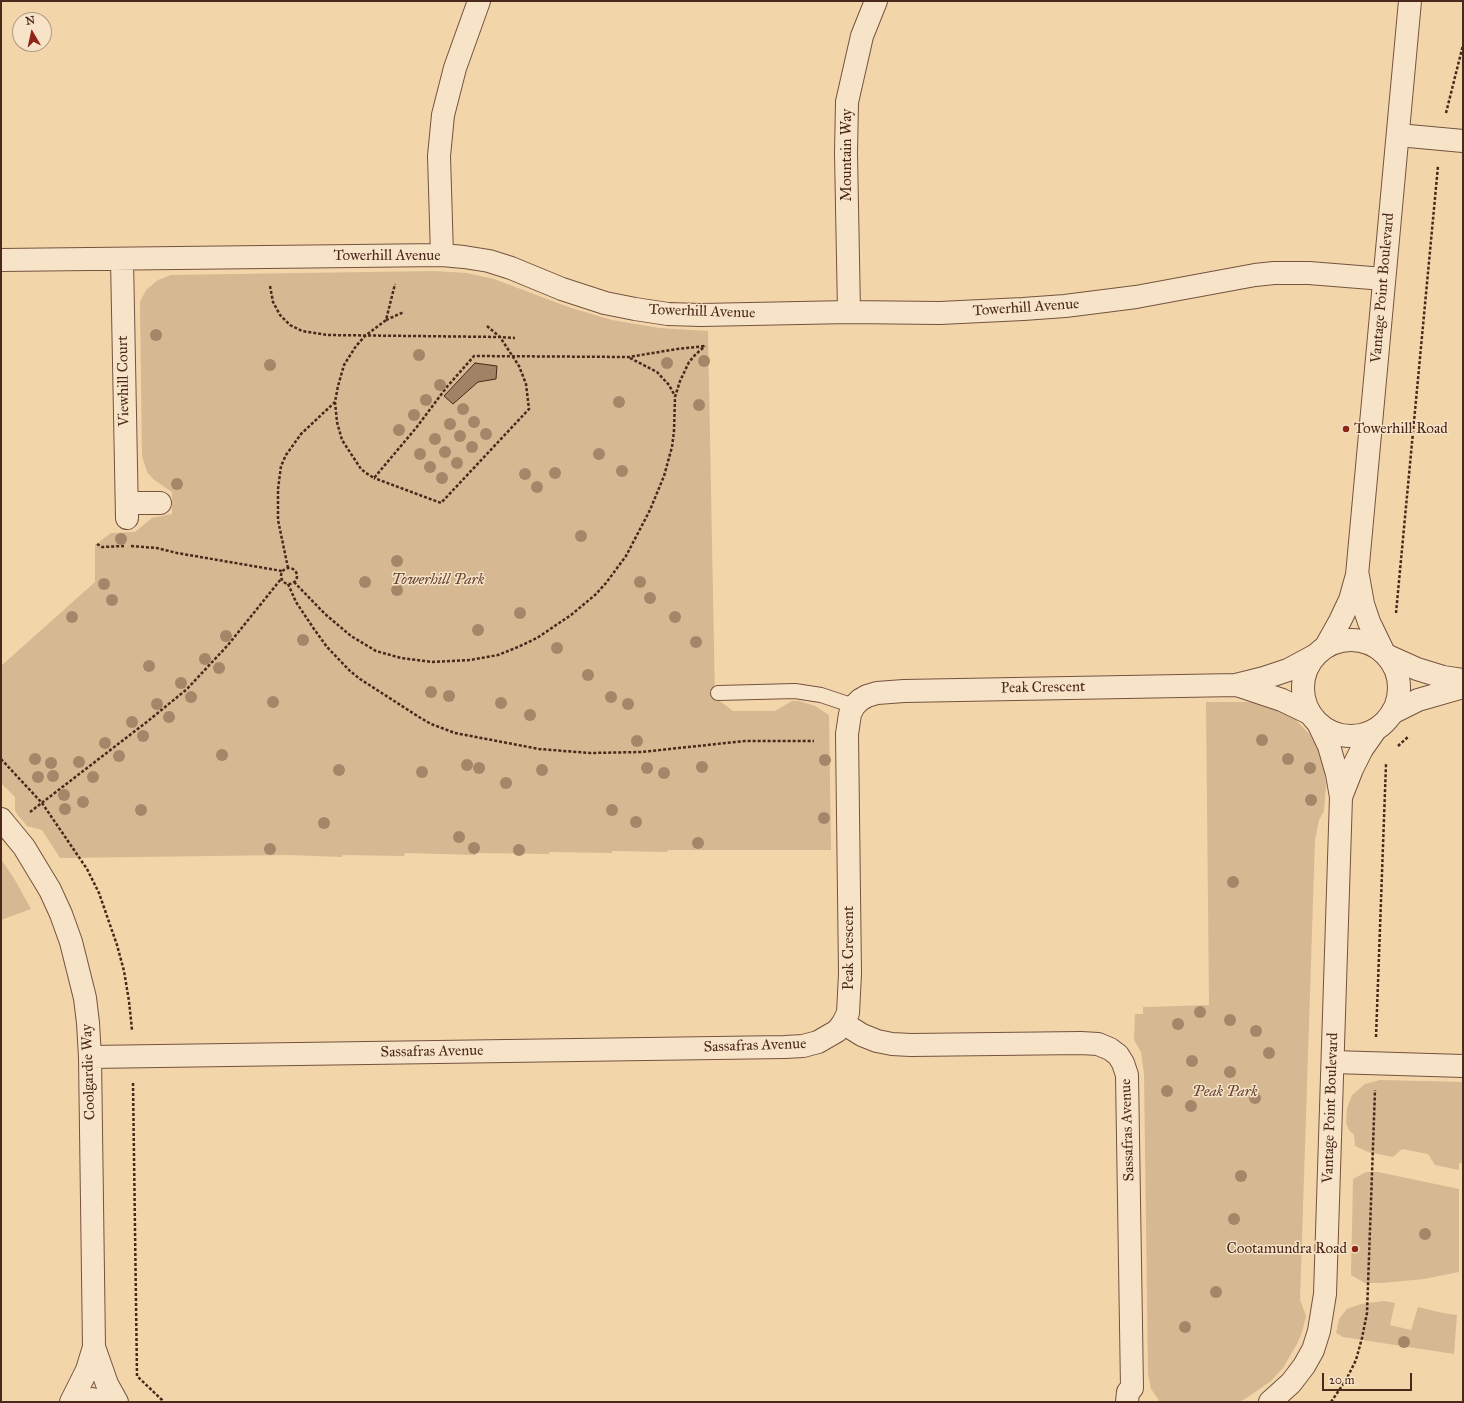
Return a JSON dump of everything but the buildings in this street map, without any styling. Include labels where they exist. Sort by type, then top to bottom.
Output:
[{"type":"street","points":[[442,255],[439,156],[443,115],[455,68],[479,1]]},
{"type":"street","name":"Mountain Way","points":[[849,312],[846,153],[847,102],[862,36],[876,1]]},
{"type":"street","name":"Vantage Point Boulevard","points":[[1320,651],[1340,621],[1350,600],[1358,575],[1410,1]]},
{"type":"street","points":[[1398,135],[1453,140]]},
{"type":"street","name":"Towerhill Avenue","points":[[1,260],[442,255],[489,261],[605,303],[668,314],[701,315],[849,312],[982,312],[1066,306],[1136,297],[1248,276],[1274,273],[1309,273],[1384,279]]},
{"type":"street","name":"Viewhill Court","points":[[122,259],[127,510],[160,503]]},
{"type":"street","name":"Vantage Point Boulevard","points":[[1358,575],[1363,604],[1369,622],[1385,654]]},
{"type":"street","points":[[1463,680],[1443,677],[1417,669],[1385,654],[1370,643],[1355,639],[1340,640],[1320,651],[1306,669],[1302,684],[1304,699],[1314,719],[1332,732],[1347,736],[1362,735],[1376,729],[1392,713],[1418,700],[1463,687]]},
{"type":"street","name":"Peak Crescent","points":[[843,1023],[848,1013],[850,974],[846,734],[850,714],[854,706],[867,696],[876,693],[904,690],[1236,685],[1288,670],[1320,651]]},
{"type":"street","points":[[1385,654],[1395,669],[1399,684],[1398,699],[1392,713]]},
{"type":"street","name":"Peak Crescent","points":[[1236,685],[1282,700],[1314,719]]},
{"type":"street","name":"Vantage Point Boulevard","points":[[1270,1402],[1291,1383],[1304,1366],[1313,1350],[1323,1315],[1326,1269],[1342,797],[1329,746],[1314,719]]},
{"type":"street","name":"Vantage Point Boulevard","points":[[1342,797],[1352,769],[1362,749],[1376,729]]},
{"type":"street","name":"Coolgardie Way","points":[[5,824],[24,848],[50,890],[61,914],[71,942],[85,998],[88,1023],[90,1056],[94,1347],[87,1370],[71,1402]]},
{"type":"street","name":"Sassafras Avenue","points":[[90,1056],[785,1047],[803,1046],[818,1042],[837,1031],[843,1023],[862,1035],[877,1041],[892,1044],[1098,1044],[1110,1049],[1118,1055],[1124,1063],[1127,1075],[1133,1397]]},
{"type":"street","points":[[1333,1062],[1463,1066]]},
{"type":"street","name":"Coolgardie Way","points":[[94,1347],[107,1384],[117,1402]]},
{"type":"street","points":[[83,1402],[92,1399],[109,1402]]},
{"type":"lane","points":[[718,693],[795,691],[821,696],[854,706]]},
{"type":"path","points":[[1396,617],[1437,171],[1453,140],[1446,112],[1463,45]]},
{"type":"path","points":[[386,320],[395,284]]},
{"type":"path","points":[[270,286],[273,302],[280,315],[296,328],[316,334],[515,338]]},
{"type":"path","points":[[404,312],[386,320],[365,336],[356,346],[344,365],[335,402],[337,422],[342,440],[351,456],[366,473],[374,478],[441,503],[529,409],[526,384],[521,370],[500,337],[487,326]]},
{"type":"path","points":[[294,582],[325,614],[351,636],[364,645],[388,655],[432,662],[456,661],[498,655],[526,644],[566,619],[595,595],[626,556],[650,510],[664,476],[673,436],[675,396],[686,369],[695,355],[705,346],[629,357],[474,356],[446,388],[416,428],[374,478]]},
{"type":"path","points":[[629,357],[657,372],[669,385],[675,396]]},
{"type":"path","points":[[288,568],[278,520],[278,489],[281,466],[286,455],[297,440],[335,402]]},
{"type":"path","points":[[97,544],[102,547],[135,546],[157,548],[282,571],[292,568],[297,574],[296,579],[294,582],[288,584]]},
{"type":"path","points":[[5,824],[148,721],[187,689],[228,645],[281,579],[282,571]]},
{"type":"path","points":[[281,579],[283,582],[288,584],[296,602],[314,629],[328,647],[350,670],[365,682],[419,717],[431,724],[455,733],[539,749],[590,753],[641,752],[745,742],[814,741]]},
{"type":"green space","name":"Towerhill Park","points":[[434,271],[467,273],[494,279],[571,308],[612,320],[659,328],[708,331],[715,701],[720,701],[733,711],[775,711],[792,701],[799,701],[815,706],[829,715],[831,850],[668,850],[667,852],[612,851],[612,853],[549,852],[549,854],[476,853],[476,855],[405,853],[404,856],[343,855],[342,857],[287,855],[60,858],[42,830],[27,826],[17,814],[15,810],[15,797],[1,783],[1,666],[95,582],[95,545],[111,533],[135,532],[152,518],[172,514],[172,492],[153,479],[147,472],[142,456],[140,302],[146,290],[158,280],[171,275]]},
{"type":"green space","name":"Peak Park","points":[[1206,702],[1256,702],[1285,713],[1295,719],[1310,735],[1321,754],[1324,767],[1326,785],[1324,811],[1319,820],[1315,840],[1300,1300],[1306,1316],[1297,1344],[1283,1368],[1271,1381],[1245,1399],[1238,1402],[1160,1402],[1151,1389],[1148,1374],[1144,1074],[1141,1052],[1134,1040],[1135,1014],[1143,1014],[1143,1007],[1209,1005]]},
{"type":"green space","points":[[1,859],[15,880],[31,909],[1,920]]},
{"type":"green space","points":[[1380,1080],[1463,1082],[1463,1163],[1459,1163],[1459,1170],[1435,1165],[1428,1154],[1402,1149],[1393,1157],[1368,1152],[1355,1146],[1354,1135],[1349,1130],[1346,1123],[1347,1108],[1350,1100],[1352,1095],[1365,1084]]},
{"type":"green space","points":[[1366,1172],[1378,1172],[1459,1189],[1459,1272],[1424,1279],[1382,1283],[1365,1283],[1351,1275],[1353,1179]]},
{"type":"green space","points":[[1384,1301],[1395,1303],[1390,1325],[1411,1330],[1418,1307],[1457,1315],[1454,1354],[1343,1337],[1336,1333],[1339,1319],[1347,1309],[1361,1304]]},
{"type":"place","name":"Towerhill Road","points":[[1346,429]]},
{"type":"place","name":"Cootamundra Road","points":[[1355,1249]]}]
